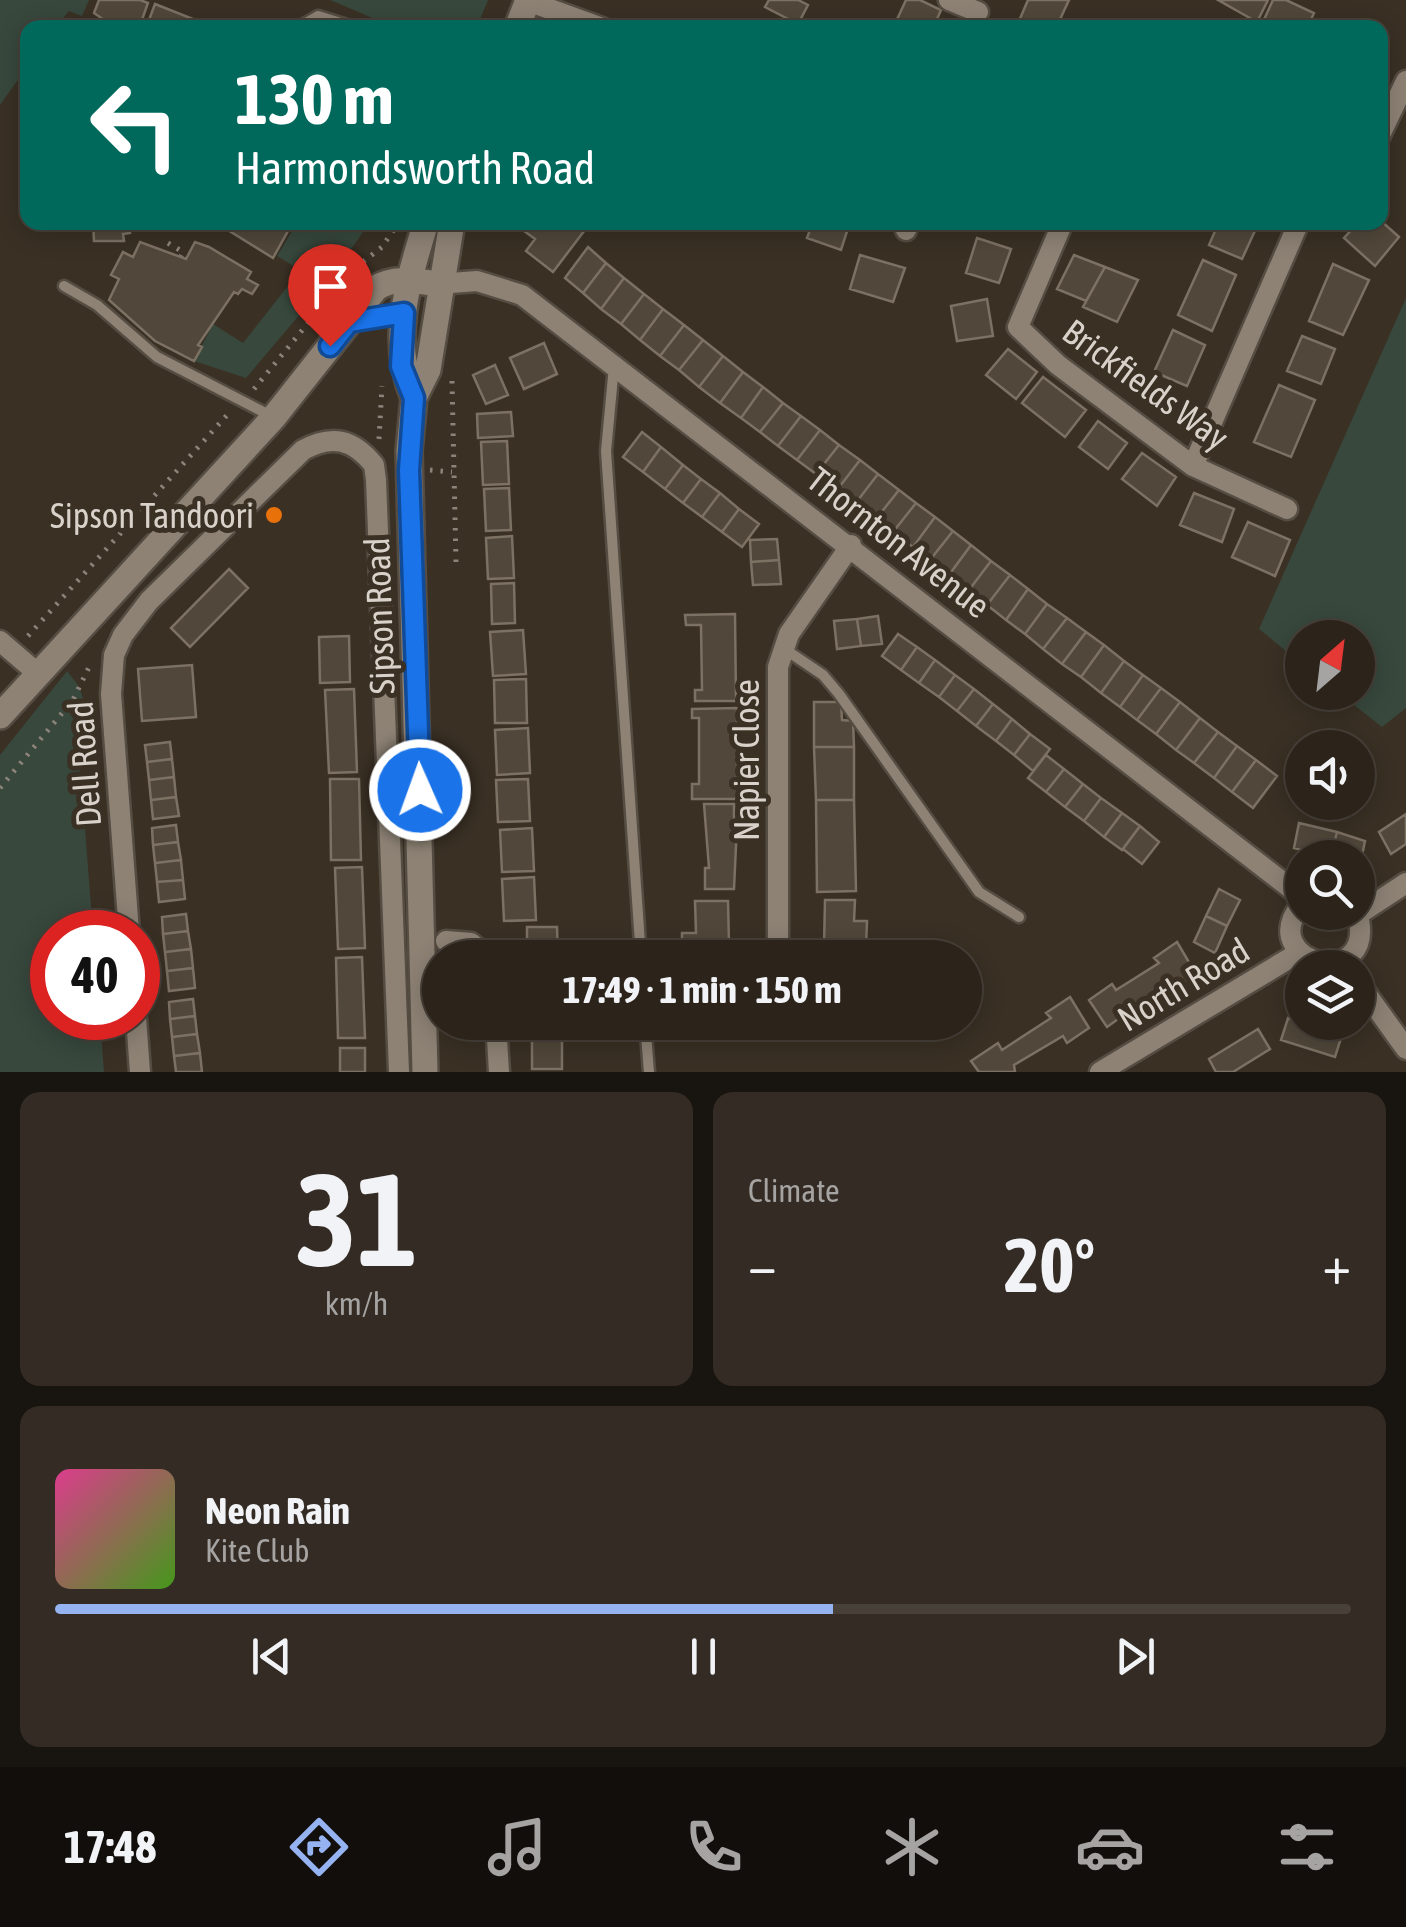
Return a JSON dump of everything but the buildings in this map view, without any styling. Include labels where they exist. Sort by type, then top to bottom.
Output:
[{"type":"street","points":[[528,0],[581,20]]},
{"type":"street","points":[[949,0],[979,13]]},
{"type":"street","points":[[1388,119],[1406,82]]},
{"type":"street","name":"Sipson Road","points":[[414,398],[401,366],[404,313],[408,280],[424,230]]},
{"type":"street","name":"Sipson Road","points":[[435,940],[410,486],[414,398],[428,370],[438,284],[450,230]]},
{"type":"street","name":"Brickfields Way","points":[[1060,230],[1018,327],[1058,365],[1193,466],[1287,509]]},
{"type":"street","points":[[1193,466],[1296,230]]},
{"type":"street","points":[[0,716],[36,672],[274,417],[376,288],[385,282],[408,280],[438,284]]},
{"type":"street","points":[[349,322],[404,313],[438,284]]},
{"type":"street","name":"Thornton Avenue","points":[[438,284],[501,284],[522,295],[851,545],[1285,888]]},
{"type":"street","name":"Dell Road","points":[[127,910],[110,671],[123,635],[149,601],[302,450],[333,439],[363,451],[374,465]]},
{"type":"street","points":[[374,465],[399,1072]]},
{"type":"street","name":"Napier Close","points":[[778,936],[778,667],[782,648],[851,545]]},
{"type":"street","points":[[119,582],[149,601]]},
{"type":"street","points":[[7,647],[36,672]]},
{"type":"street","points":[[1375,902],[1406,883]]},
{"type":"street","name":"North Road","points":[[1100,1072],[1285,961]]},
{"type":"street","points":[[1375,1006],[1406,1049]]},
{"type":"street","points":[[138,1040],[140,1072]]},
{"type":"street","name":"Sipson Road","points":[[424,1072],[427,1040]]},
{"type":"street","points":[[497,1040],[499,1072]]},
{"type":"lane","points":[[64,286],[97,304],[157,357],[274,417]]},
{"type":"lane","points":[[614,365],[606,451],[640,940]]},
{"type":"lane","points":[[782,648],[823,675],[979,892],[1018,918]]},
{"type":"lane","points":[[646,1040],[649,1072]]},
{"type":"path","points":[[7,647],[264,380],[350,272],[382,247],[394,230]]},
{"type":"path","points":[[168,243],[183,252],[181,256]]},
{"type":"path","points":[[452,375],[456,562]]},
{"type":"path","points":[[374,465],[382,378]]},
{"type":"path","points":[[429,470],[452,472]]},
{"type":"path","points":[[0,788],[73,700]]},
{"type":"green space","points":[[0,0],[89,0],[82,16],[69,11],[62,20],[20,20],[20,77],[0,105]]},
{"type":"green space","points":[[330,0],[488,0],[480,20],[377,20]]},
{"type":"green space","points":[[292,230],[364,230],[326,286],[277,256]]},
{"type":"green space","points":[[288,286],[312,300],[246,378],[194,361],[213,324],[243,343]]},
{"type":"green space","points":[[1406,298],[1406,708],[1382,727],[1360,710],[1375,710],[1375,620],[1285,620],[1285,650],[1259,629]]},
{"type":"green space","points":[[67,671],[78,685],[98,736],[79,751],[91,910],[30,910],[30,1040],[102,1040],[104,1072],[0,1072],[0,755]]},
{"type":"place","name":"Sipson Tandoori","points":[[274,515]]},
{"type":"route","points":[[330,346],[349,322],[370,315],[404,313],[401,366],[414,398],[409,470],[420,790]]}]
